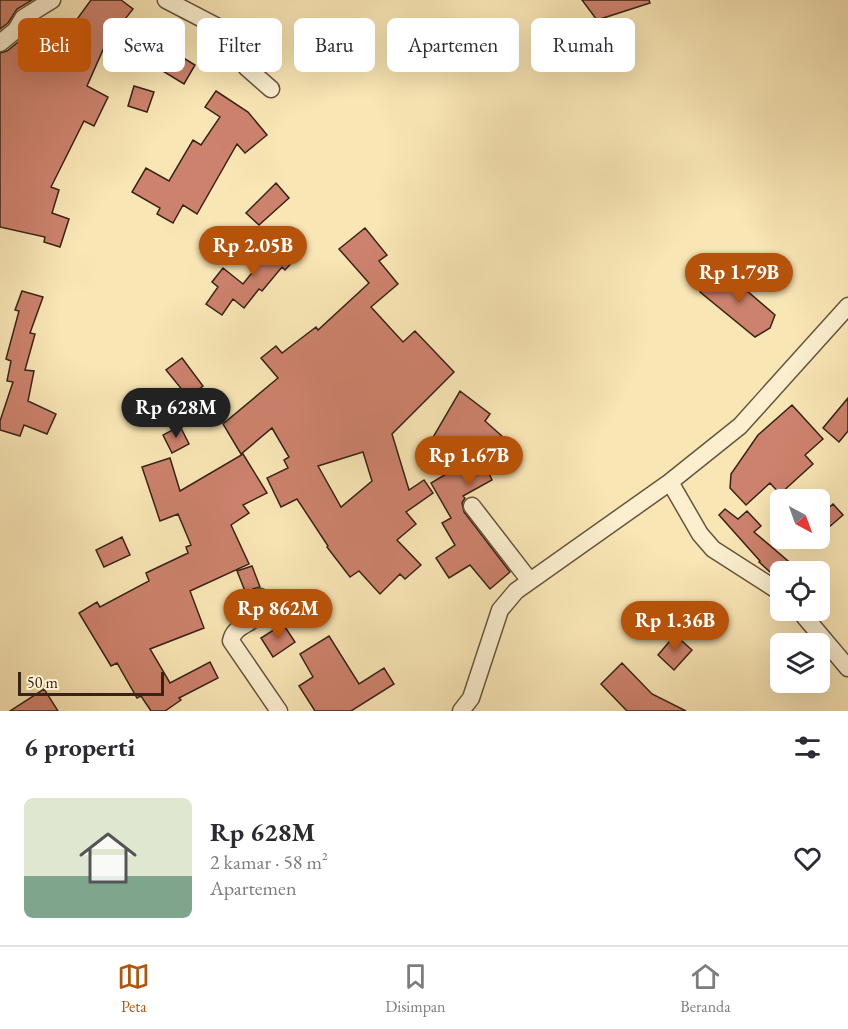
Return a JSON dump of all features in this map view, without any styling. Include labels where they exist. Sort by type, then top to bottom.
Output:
[{"type":"street","points":[[0,43],[16,30],[23,18],[52,0]]},
{"type":"street","points":[[166,0],[245,40],[246,67],[271,89]]},
{"type":"street","points":[[460,711],[465,708],[471,698],[500,610],[516,591],[670,482],[740,426],[848,306]]},
{"type":"street","points":[[670,482],[700,534],[713,549],[770,585]]},
{"type":"street","points":[[472,506],[530,581]]},
{"type":"street","points":[[260,597],[262,607],[260,612],[256,618],[236,630],[231,641],[279,711]]},
{"type":"street","points":[[808,621],[848,668]]},
{"type":"building","points":[[0,0],[32,0],[17,9],[8,23],[0,29]]},
{"type":"building","points":[[91,0],[121,0],[133,9],[126,18],[103,18],[103,50],[87,86],[108,97],[94,126],[84,121],[51,187],[59,190],[52,213],[69,219],[60,247],[44,242],[45,237],[0,227],[0,53],[7,51],[18,42],[18,72],[91,72],[91,18],[78,18]]},
{"type":"building","points":[[582,0],[649,0],[650,3],[603,18],[596,18]]},
{"type":"building","points":[[185,59],[195,65],[184,84],[164,72],[185,72]]},
{"type":"building","points":[[134,86],[154,92],[147,112],[128,106]]},
{"type":"building","points":[[216,91],[248,112],[267,135],[245,153],[237,144],[197,214],[183,205],[173,223],[157,214],[160,208],[132,192],[146,168],[169,181],[193,140],[201,145],[220,117],[205,107]]},
{"type":"building","points":[[276,183],[289,198],[259,225],[246,213]]},
{"type":"building","points":[[365,228],[387,255],[379,261],[398,284],[371,307],[403,342],[415,331],[454,372],[392,434],[409,490],[424,480],[433,493],[406,512],[416,524],[397,540],[421,565],[405,579],[400,574],[380,594],[359,571],[350,577],[327,547],[297,499],[281,507],[267,478],[288,468],[284,460],[289,457],[272,428],[241,454],[223,424],[278,378],[261,358],[276,346],[282,353],[316,327],[318,330],[369,283],[339,249]],"holes":[[[363,452],[372,481],[341,507],[318,466]]]},
{"type":"building","points":[[283,234],[302,252],[285,270],[282,267],[262,291],[259,289],[244,308],[233,299],[222,315],[206,304],[218,287],[212,282],[223,268],[243,284],[267,254],[265,253]]},
{"type":"building","points":[[724,271],[775,315],[770,328],[755,337],[700,292]]},
{"type":"building","points":[[22,291],[43,297],[30,333],[35,334],[25,370],[34,371],[28,401],[56,414],[47,434],[24,425],[20,436],[0,430],[0,421],[13,382],[7,381],[11,361],[6,359],[19,311],[15,310]]},
{"type":"building","points":[[182,358],[203,386],[188,397],[166,370]]},
{"type":"building","points":[[460,391],[490,414],[485,421],[512,445],[488,471],[492,480],[463,496],[465,498],[462,503],[464,512],[510,572],[490,589],[470,565],[449,578],[436,558],[455,545],[442,523],[451,518],[431,483],[468,461],[432,439]]},
{"type":"building","points":[[848,398],[848,431],[839,442],[823,428]]},
{"type":"building","points":[[792,405],[823,439],[805,455],[813,464],[786,489],[775,489],[770,483],[746,505],[730,488],[731,474],[758,435]]},
{"type":"building","points":[[180,426],[189,444],[172,453],[163,435]]},
{"type":"building","points":[[243,454],[267,493],[243,505],[249,513],[231,525],[249,564],[190,591],[204,628],[150,649],[170,683],[210,662],[218,678],[179,698],[181,700],[165,711],[151,711],[141,696],[137,698],[117,663],[111,666],[79,613],[97,602],[100,607],[149,581],[146,573],[188,553],[186,547],[191,545],[178,514],[160,521],[142,467],[170,458],[180,491]]},
{"type":"building","points":[[833,504],[843,515],[830,526],[830,507]]},
{"type":"building","points":[[725,509],[738,519],[747,511],[761,526],[754,532],[770,546],[770,549],[774,549],[788,561],[770,561],[770,572],[719,515]]},
{"type":"building","points":[[122,537],[130,555],[104,567],[96,550]]},
{"type":"building","points":[[252,566],[260,587],[253,589],[247,596],[237,571]]},
{"type":"building","points":[[283,624],[295,642],[273,657],[261,638]]},
{"type":"building","points":[[675,635],[692,650],[674,670],[658,655]]},
{"type":"building","points":[[329,636],[359,684],[384,668],[394,684],[351,711],[315,711],[299,686],[313,677],[300,654]]},
{"type":"building","points":[[622,663],[652,694],[686,711],[627,711],[601,684]]},
{"type":"building","points":[[44,689],[58,711],[10,711]]}]
